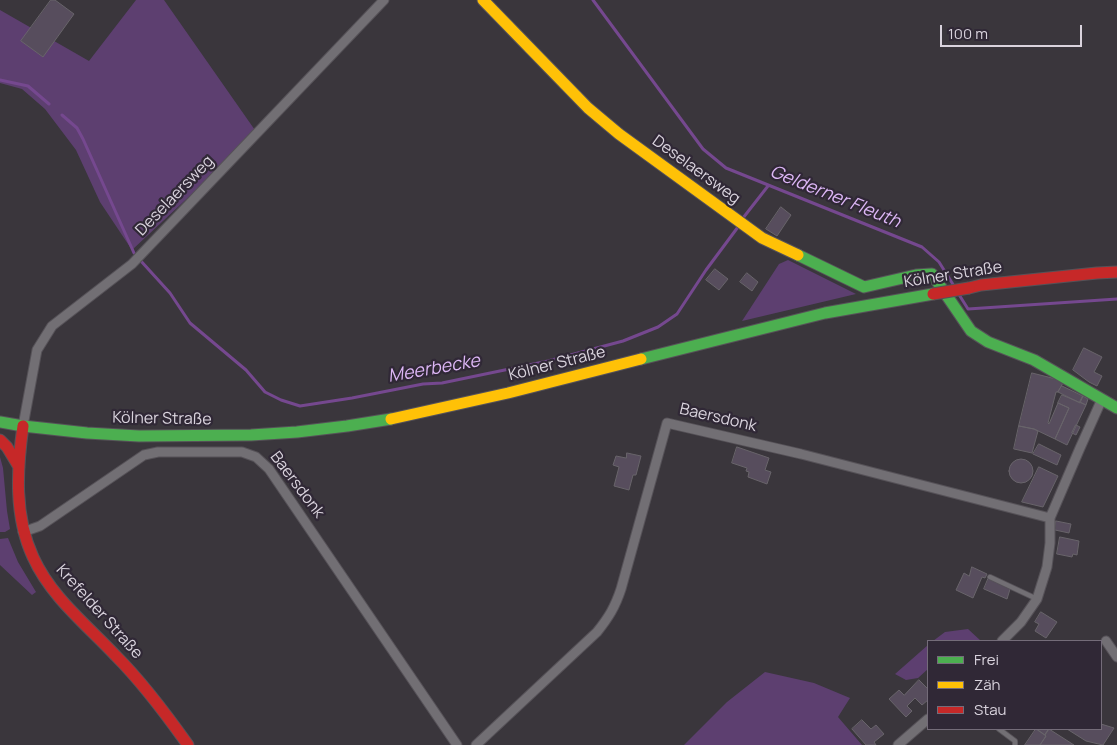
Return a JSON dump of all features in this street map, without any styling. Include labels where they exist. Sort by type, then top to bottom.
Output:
[{"type":"main road","name":"Deselaersweg","points":[[482,0],[588,108],[619,134],[762,238],[864,287],[916,275],[932,274],[971,331],[988,342],[1034,360],[1102,400]]},
{"type":"main road","name":"Kölner Straße","points":[[0,422],[24,426],[139,436],[278,434],[347,426],[403,417],[508,393],[825,314],[990,284],[1117,272]]},
{"type":"main road","points":[[1102,400],[1117,408]]},
{"type":"main road","name":"Krefelder Straße","points":[[24,426],[19,467],[20,512],[23,532],[34,562],[51,587],[151,694],[188,745]]},
{"type":"main road","points":[[0,440],[7,447],[19,467]]},
{"type":"street","name":"Deselaersweg","points":[[24,426],[37,350],[52,326],[132,264],[384,0]]},
{"type":"street","points":[[1003,640],[1021,622],[1037,599],[1047,567],[1050,543],[1050,518],[1102,400]]},
{"type":"street","name":"Baersdonk","points":[[476,745],[608,620],[622,589],[667,423],[801,454],[1050,518]]},
{"type":"street","name":"Baersdonk","points":[[23,532],[40,526],[144,455],[158,452],[242,452],[256,457],[269,470],[457,745]]},
{"type":"street","points":[[1117,638],[1104,642],[1117,657]]},
{"type":"street","points":[[898,745],[927,720]]},
{"type":"lane","points":[[990,576],[1037,599]]},
{"type":"lane","points":[[1000,730],[1015,741],[1015,745]]},
{"type":"shaded area","points":[[136,0],[164,0],[257,133],[132,250],[100,202],[76,150],[45,109],[22,89],[0,83],[0,10],[89,61]]},
{"type":"shaded area","points":[[788,260],[856,294],[742,321],[779,264]]},
{"type":"shaded area","points":[[0,457],[10,529],[5,532],[0,532]]},
{"type":"shaded area","points":[[8,538],[18,562],[36,592],[32,595],[0,565],[0,539]]},
{"type":"shaded area","points":[[968,629],[980,640],[934,640],[945,632]]},
{"type":"shaded area","points":[[927,646],[927,670],[918,678],[906,680],[895,674]]},
{"type":"shaded area","points":[[765,672],[814,683],[850,698],[838,717],[862,745],[684,745],[727,702]]},
{"type":"building","points":[[51,0],[55,0],[74,14],[43,57],[21,41]]},
{"type":"building","points":[[781,207],[791,215],[777,236],[766,229]]},
{"type":"building","points":[[715,269],[728,279],[719,290],[706,280]]},
{"type":"building","points":[[747,273],[758,282],[752,291],[740,282]]},
{"type":"building","points":[[1084,348],[1102,357],[1094,372],[1102,376],[1097,386],[1073,370]]},
{"type":"building","points":[[1032,373],[1064,381],[1058,392],[1056,392],[1048,423],[1058,403],[1069,408],[1055,439],[1034,429],[1019,426]]},
{"type":"building","points":[[1062,386],[1083,396],[1080,403],[1058,392]]},
{"type":"building","points":[[1062,395],[1086,405],[1067,445],[1055,439],[1069,408],[1058,403]]},
{"type":"building","points":[[1083,396],[1088,399],[1086,405],[1080,402]]},
{"type":"building","points":[[1076,425],[1080,427],[1076,435],[1072,433]]},
{"type":"building","points":[[1019,426],[1038,431],[1032,453],[1014,449]]},
{"type":"building","points":[[1039,444],[1061,455],[1057,465],[1033,454]]},
{"type":"building","points":[[737,447],[769,458],[765,470],[771,472],[767,484],[748,477],[749,472],[746,471],[747,468],[732,463]]},
{"type":"building","points":[[627,453],[641,456],[636,475],[633,475],[629,490],[614,486],[619,467],[613,465],[616,456],[626,458]]},
{"type":"building","points":[[1021,459],[1029,463],[1033,471],[1029,479],[1021,483],[1013,479],[1009,471],[1013,463]]},
{"type":"building","points":[[1039,467],[1058,476],[1043,507],[1022,502]]},
{"type":"building","points":[[1056,521],[1071,524],[1069,533],[1055,530]]},
{"type":"building","points":[[1060,537],[1079,541],[1077,555],[1073,554],[1072,557],[1057,554]]},
{"type":"building","points":[[972,567],[987,574],[985,578],[982,577],[973,598],[956,590],[964,573],[969,576]]},
{"type":"building","points":[[989,577],[1011,586],[1007,599],[984,589]]},
{"type":"building","points":[[1041,612],[1057,622],[1046,638],[1035,631],[1039,624],[1035,622]]},
{"type":"building","points":[[919,680],[927,688],[927,701],[922,705],[915,698],[907,706],[912,711],[906,717],[889,699],[899,690],[904,695]]},
{"type":"building","points":[[862,720],[871,729],[876,725],[884,734],[874,742],[876,745],[866,745],[852,729]]},
{"type":"building","points":[[1102,724],[1114,728],[1103,745],[1086,741],[1069,730],[1102,730]]},
{"type":"building","points":[[1035,730],[1046,736],[1040,745],[1025,745]]},
{"type":"building","points":[[1038,730],[1048,730],[1045,735]]},
{"type":"building","points":[[1051,730],[1074,745],[1040,745],[1045,735]]},
{"type":"waterway","name":"Gelderner Fleuth","points":[[593,0],[703,149],[726,168],[922,247],[939,262],[954,286]]},
{"type":"waterway","name":"Meerbecke","points":[[0,80],[28,86],[49,104]]},
{"type":"waterway","name":"Meerbecke","points":[[62,115],[77,128],[83,139],[134,253]]},
{"type":"waterway","name":"Meerbecke","points":[[743,218],[768,186]]},
{"type":"waterway","name":"Meerbecke","points":[[140,260],[170,293],[190,323],[246,370],[265,392],[300,406],[423,384],[442,383],[548,361],[623,341],[658,327],[677,314],[706,270],[738,227]]},
{"type":"waterway","name":"Gelderner Fleuth","points":[[958,293],[968,309],[1117,299]]},
{"type":"traffic: fast","points":[[798,255],[864,287],[916,275],[932,274],[971,331],[988,342],[1034,360],[1117,408]]},
{"type":"traffic: fast","points":[[641,359],[825,313],[933,294]]},
{"type":"traffic: fast","points":[[0,422],[87,433],[139,436],[251,435],[297,432],[391,419]]},
{"type":"traffic: slow","points":[[483,0],[588,108],[619,134],[762,238],[798,255]]},
{"type":"traffic: slow","points":[[391,419],[508,393],[641,359]]},
{"type":"traffic: jam","points":[[969,288],[981,285],[1117,272]]},
{"type":"traffic: jam","points":[[933,294],[969,288]]},
{"type":"traffic: jam","points":[[23,426],[19,459],[20,509],[27,541],[33,557],[49,585],[70,610],[136,677],[188,745]]},
{"type":"traffic: jam","points":[[0,440],[7,447],[19,467]]}]
